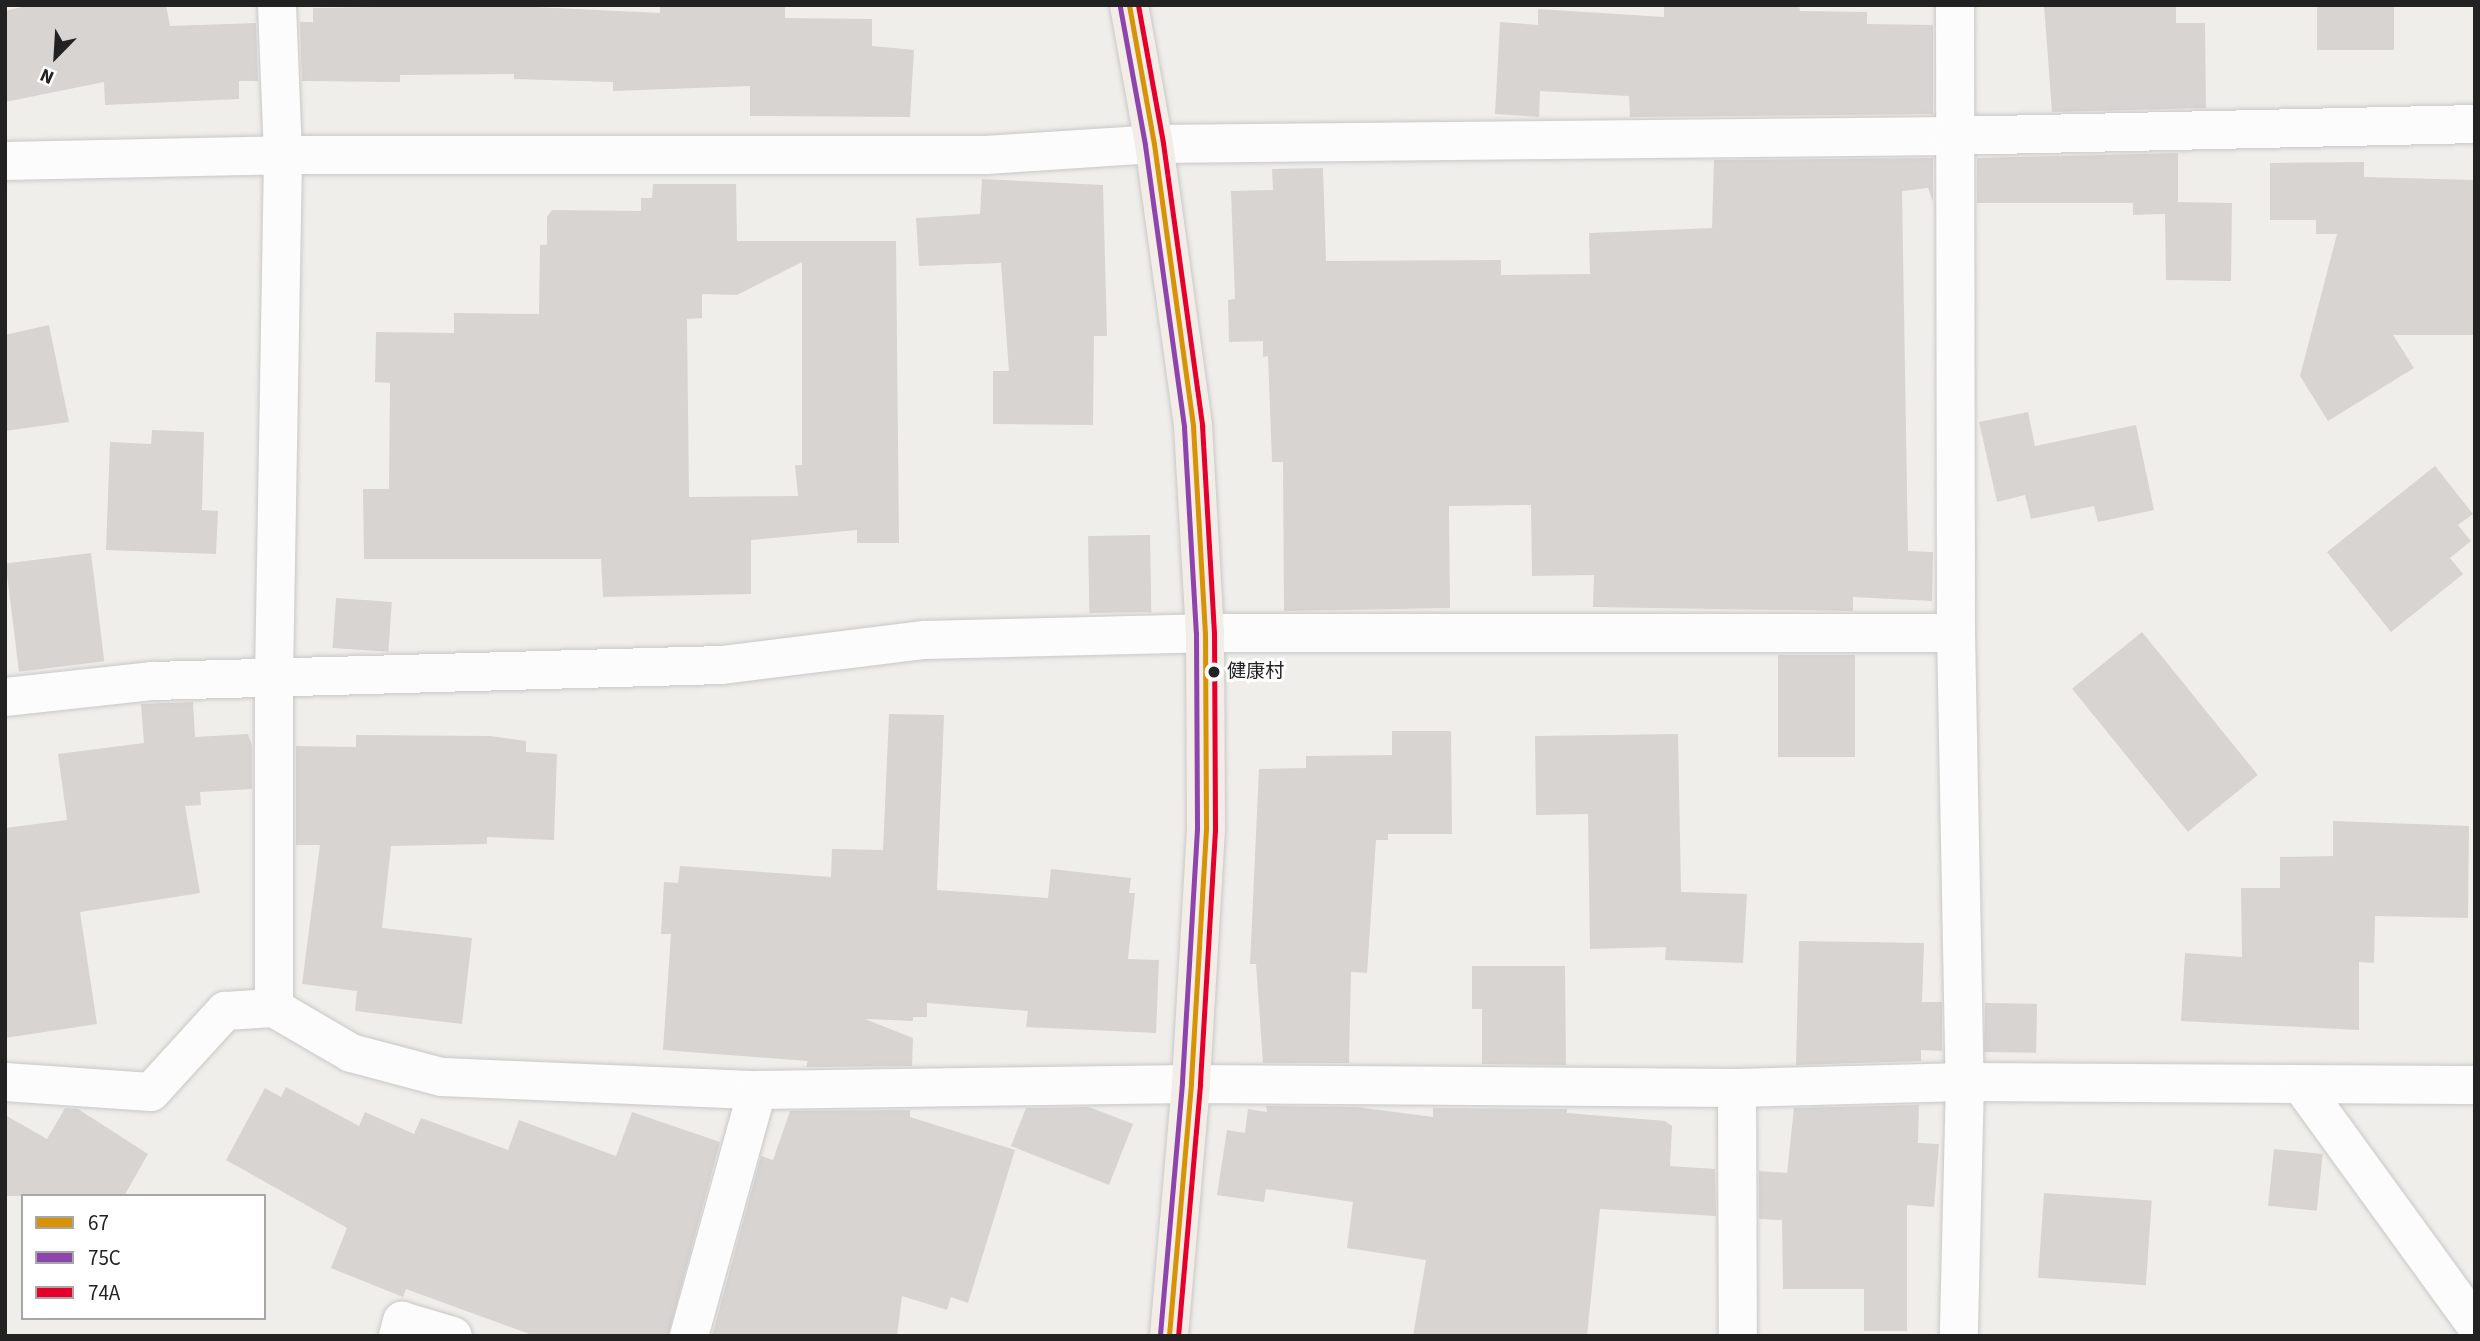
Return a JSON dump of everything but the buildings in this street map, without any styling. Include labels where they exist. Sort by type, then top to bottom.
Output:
[{"type":"main road","points":[[1129,5],[1154,144],[1193,426],[1205,633],[1206,829],[1191,1084],[1169,1336]]},
{"type":"street","points":[[274,1008],[274,677],[283,155],[277,5]]},
{"type":"street","points":[[1955,5],[1952,136],[1956,633],[1965,1082],[1959,1336]]},
{"type":"street","points":[[5,161],[283,155],[986,155],[1154,144],[1952,136],[2475,124]]},
{"type":"street","points":[[5,697],[153,681],[722,665],[924,640],[1205,633],[1956,633]]},
{"type":"street","points":[[5,1082],[151,1092],[225,1011],[274,1008],[351,1053],[442,1077],[757,1090],[1191,1084],[1737,1088],[1965,1082],[2475,1085]]},
{"type":"street","points":[[2302,1086],[2475,1324]]},
{"type":"street","points":[[1737,1088],[1738,1336]]},
{"type":"street","points":[[689,1336],[757,1090]]},
{"type":"street","points":[[398,1336],[402,1321],[453,1336]]},
{"type":"transit line","name":"67","points":[[1129,5],[1154,144],[1193,426],[1205,633],[1206,829],[1191,1084],[1169,1336]]},
{"type":"transit line","name":"74A","points":[[1138,5],[1163,143],[1202,425],[1214,633],[1215,830],[1200,1085],[1178,1336]]},
{"type":"transit line","name":"75C","points":[[1120,7],[1145,145],[1184,427],[1196,633],[1197,829],[1182,1083],[1160,1335]]},
{"type":"place","name":"健康村","points":[[1214,672]]}]
